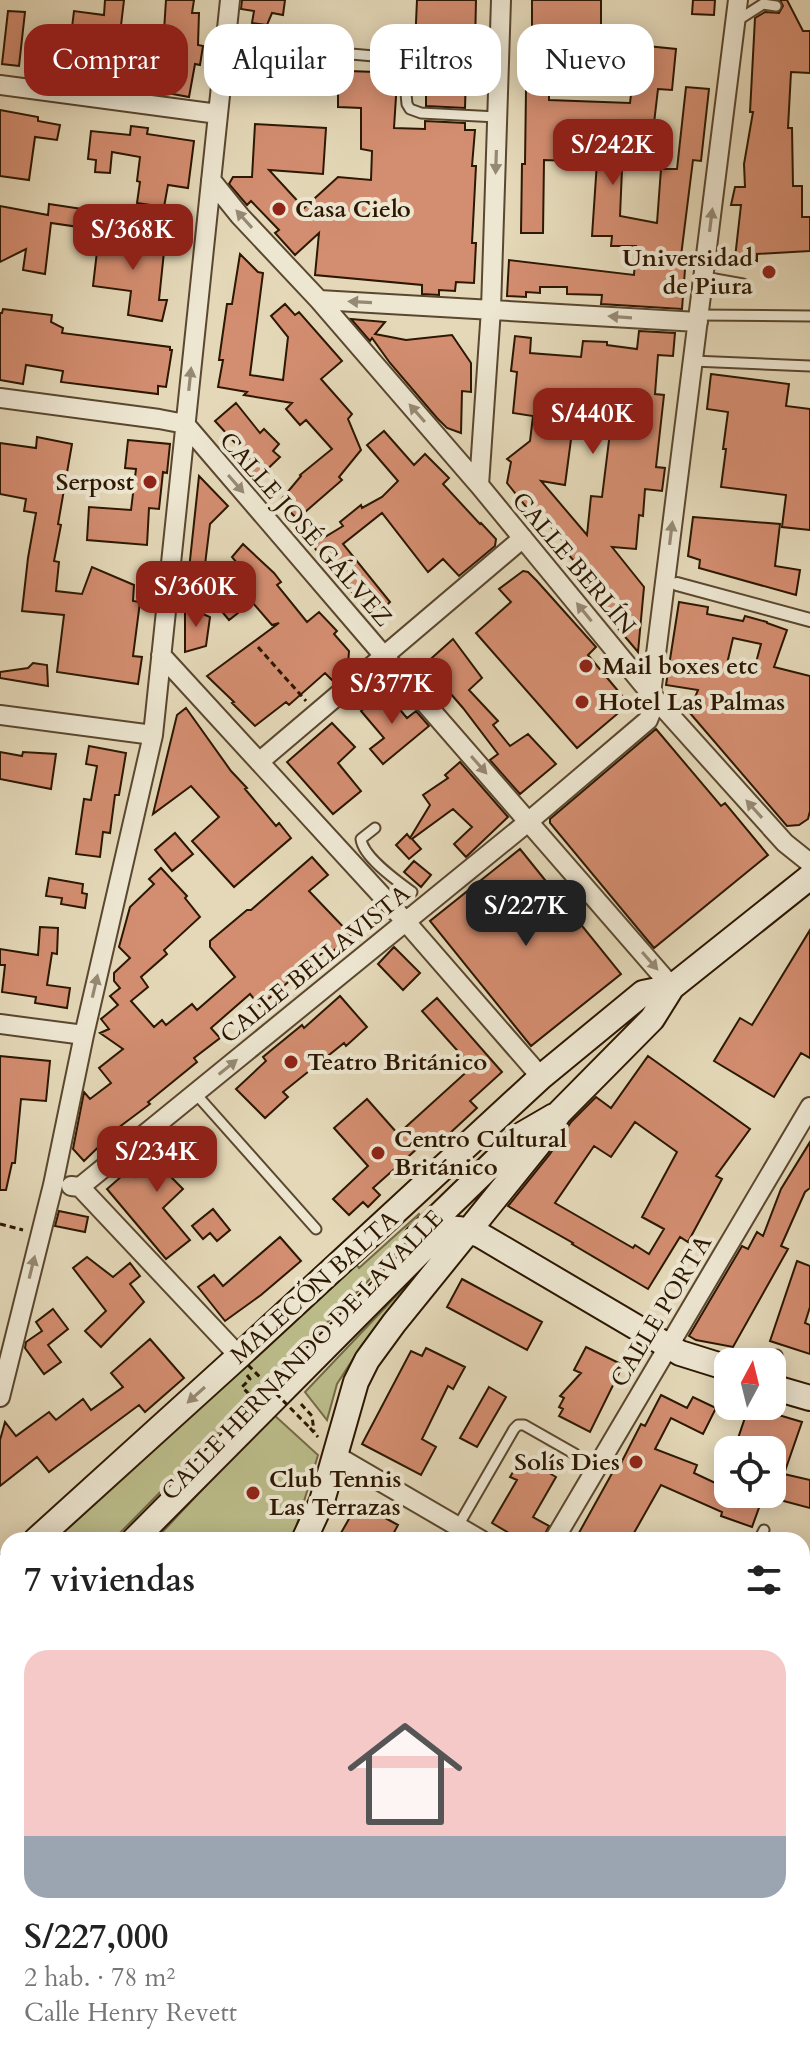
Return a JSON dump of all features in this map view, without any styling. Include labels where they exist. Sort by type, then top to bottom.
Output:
[{"type":"main road","points":[[308,1532],[322,1501],[327,1447],[367,1360],[394,1323],[538,1145],[559,1113],[652,1019],[672,987],[810,877]]},
{"type":"main road","name":"MALECÓN BALTA","points":[[45,1532],[244,1360],[541,1077],[643,993],[672,987]]},
{"type":"main road","name":"CALLE HERNANDO DE LAVALLE","points":[[129,1532],[457,1197],[523,1134],[559,1113]]},
{"type":"main road","name":"CALLE HERNANDO DE LAVALLE","points":[[142,1532],[294,1387],[433,1239],[449,1229],[468,1230]]},
{"type":"main road","points":[[468,1230],[504,1248],[680,1353],[714,1364]]},
{"type":"main road","points":[[294,1387],[312,1375],[379,1314],[394,1323]]},
{"type":"main road","points":[[786,1370],[810,1383]]},
{"type":"main road","points":[[786,1391],[810,1398]]},
{"type":"street","points":[[0,1397],[7,1341],[53,1185],[153,735],[230,0]]},
{"type":"street","points":[[479,485],[491,309],[501,0]]},
{"type":"street","name":"CALLE BELLAVISTA","points":[[80,1187],[528,822],[648,720],[652,710],[651,694],[738,0]]},
{"type":"street","points":[[0,85],[218,114]]},
{"type":"street","name":"CALLE BERLÍN","points":[[211,180],[479,485],[651,694],[785,843],[810,863]]},
{"type":"street","points":[[319,300],[698,319]]},
{"type":"street","name":"CALLE JOSÉ GÁLVEZ","points":[[0,398],[185,424],[672,987]]},
{"type":"street","points":[[259,762],[523,538]]},
{"type":"street","points":[[677,584],[809,619],[810,604]]},
{"type":"street","points":[[161,655],[406,922],[541,1077]]},
{"type":"street","points":[[0,715],[153,735]]},
{"type":"street","points":[[0,1024],[84,1035]]},
{"type":"street","name":"CALLE PORTA","points":[[559,1532],[810,1107]]},
{"type":"street","points":[[53,1185],[80,1187],[244,1360]]},
{"type":"street","points":[[327,1447],[468,1532]]},
{"type":"lane","points":[[735,22],[763,2],[776,6]]},
{"type":"lane","points":[[354,54],[397,58],[403,62],[410,109],[421,113],[497,117]]},
{"type":"lane","points":[[704,277],[743,284]]},
{"type":"lane","points":[[698,319],[810,316]]},
{"type":"lane","points":[[693,361],[810,366]]},
{"type":"lane","points":[[375,828],[361,839],[362,846],[386,873],[412,892]]},
{"type":"lane","points":[[373,886],[386,873]]},
{"type":"lane","points":[[195,1093],[316,1229]]},
{"type":"lane","points":[[458,1526],[518,1425],[524,1425],[575,1454]]},
{"type":"path","points":[[258,647],[317,713]]},
{"type":"path","points":[[0,1224],[40,1235]]},
{"type":"path","points":[[244,1360],[327,1447]]},
{"type":"path","points":[[250,1379],[242,1387],[251,1396]]},
{"type":"path","points":[[294,1387],[312,1416],[314,1432]]},
{"type":"green space","points":[[419,1214],[426,1222],[121,1532],[64,1532],[356,1264],[359,1268]]},
{"type":"green space","points":[[417,1274],[362,1345],[337,1384],[327,1420],[305,1392]]},
{"type":"green space","name":"Club Tennis Las Terrazas","points":[[273,1414],[318,1455],[294,1532],[162,1532]]},
{"type":"building","points":[[105,0],[124,0],[121,24],[72,24],[74,11],[104,15]]},
{"type":"building","points":[[166,0],[194,0],[192,13],[199,13],[198,45],[203,46],[200,65],[195,64],[189,97],[184,96],[188,96],[188,24],[164,24]]},
{"type":"building","points":[[242,0],[285,0],[283,15],[272,13],[267,24],[252,23],[254,11],[241,9]]},
{"type":"building","points":[[417,0],[476,0],[475,24],[416,24]]},
{"type":"building","points":[[532,0],[601,0],[601,24],[532,24]]},
{"type":"building","points":[[693,0],[715,0],[714,15],[692,14]]},
{"type":"building","points":[[780,0],[787,0],[803,31],[810,31],[810,73],[791,72],[788,128],[792,128],[793,186],[802,186],[802,217],[810,217],[810,251],[757,254],[757,261],[735,258],[741,205],[731,205],[735,187],[745,187],[744,164],[753,112],[750,112],[755,18],[765,12],[779,13],[783,6]]},
{"type":"building","points":[[8,11],[25,12],[19,66],[2,64]]},
{"type":"building","points":[[654,47],[676,49],[672,90],[658,89],[653,132],[615,128],[613,169],[622,169],[620,216],[657,223],[661,169],[677,169],[686,87],[709,89],[701,161],[693,160],[681,256],[686,256],[682,309],[601,304],[602,295],[567,294],[567,287],[540,287],[540,293],[526,292],[526,297],[507,296],[509,260],[634,275],[636,246],[611,246],[612,236],[592,236],[597,162],[544,160],[543,233],[521,233],[526,96],[549,96],[549,100],[630,103],[631,96],[654,96]]},
{"type":"building","points":[[354,71],[370,72],[370,96],[396,96],[394,128],[425,129],[425,121],[465,123],[465,130],[475,130],[472,166],[476,166],[472,243],[476,243],[474,283],[456,282],[455,291],[439,290],[439,295],[422,294],[422,285],[315,275],[319,233],[295,255],[275,233],[279,230],[251,201],[247,205],[229,184],[233,177],[252,177],[255,124],[326,128],[323,174],[269,170],[304,208],[338,177],[371,180],[372,151],[361,149],[361,108],[338,107],[338,96],[354,96]]},
{"type":"building","points":[[426,96],[465,96],[465,108],[426,106]]},
{"type":"building","points":[[0,110],[38,117],[38,121],[60,125],[57,140],[35,137],[29,180],[0,176]]},
{"type":"building","points":[[131,126],[148,128],[147,134],[194,141],[188,188],[168,185],[164,207],[137,203],[140,157],[112,152],[110,173],[95,172],[96,160],[88,159],[91,131],[130,135]]},
{"type":"building","points":[[49,204],[109,213],[106,231],[51,223],[45,274],[23,270],[26,249],[0,262],[0,206],[48,215]]},
{"type":"building","points":[[99,234],[165,242],[159,300],[167,300],[162,321],[128,315],[131,291],[93,286]]},
{"type":"building","points":[[240,254],[258,272],[263,273],[250,375],[283,380],[288,337],[271,316],[285,304],[295,315],[299,312],[342,361],[321,379],[352,414],[348,419],[361,450],[339,477],[342,480],[297,519],[280,501],[300,475],[332,449],[306,420],[300,425],[286,409],[292,403],[218,387],[227,304],[232,304]]},
{"type":"building","points":[[3,309],[52,315],[51,322],[63,328],[62,333],[170,347],[166,387],[158,386],[158,394],[61,382],[63,371],[26,365],[23,384],[0,380],[0,313]]},
{"type":"building","points":[[351,319],[385,322],[375,334],[406,340],[452,335],[471,363],[471,392],[462,391],[461,433],[447,428],[437,418],[372,338],[370,341]]},
{"type":"building","points":[[639,331],[675,333],[673,356],[658,355],[655,394],[664,395],[656,467],[665,468],[662,491],[645,489],[636,549],[612,547],[644,587],[638,652],[593,599],[601,592],[567,553],[571,550],[536,509],[531,513],[507,483],[511,462],[507,459],[530,441],[533,416],[513,413],[517,372],[511,371],[515,336],[531,338],[530,353],[581,357],[583,341],[607,342],[607,345],[637,349]],"holes":[[[575,409],[612,416],[602,497],[591,496],[587,535],[541,481],[565,485]]]},
{"type":"building","points":[[711,374],[789,384],[786,406],[810,409],[810,530],[782,527],[786,495],[721,487],[728,412],[707,409]]},
{"type":"building","points":[[236,403],[260,433],[264,429],[279,444],[273,451],[280,457],[255,481],[242,467],[250,459],[215,421]]},
{"type":"building","points":[[384,431],[414,465],[425,454],[449,478],[443,484],[496,539],[495,546],[459,576],[443,559],[428,572],[382,513],[343,544],[390,602],[374,618],[312,545],[343,526],[340,522],[361,505],[362,508],[382,497],[398,481],[367,445]]},
{"type":"building","points":[[37,437],[72,444],[58,524],[61,525],[54,561],[59,562],[56,591],[82,594],[92,567],[134,585],[133,601],[140,602],[133,656],[142,657],[138,684],[57,672],[64,615],[22,611],[36,513],[24,511],[26,499],[0,494],[0,443],[36,448]]},
{"type":"building","points":[[128,440],[170,444],[159,509],[149,508],[147,545],[87,540],[89,507],[131,510],[136,469],[125,468]]},
{"type":"building","points":[[199,476],[228,506],[210,524],[203,581],[188,579]]},
{"type":"building","points":[[693,517],[780,524],[775,566],[800,570],[796,595],[699,568],[700,560],[688,556]]},
{"type":"building","points":[[243,544],[274,573],[281,582],[277,585],[307,622],[319,612],[337,631],[334,634],[349,651],[348,665],[332,680],[325,673],[289,705],[286,702],[255,726],[207,676],[279,623],[272,625],[252,602],[229,620],[209,596],[242,569],[232,557]]},
{"type":"building","points":[[523,571],[537,581],[596,647],[588,655],[629,704],[577,748],[476,633],[511,602],[499,589]]},
{"type":"building","points":[[679,602],[708,607],[707,614],[743,621],[745,616],[787,630],[774,667],[810,676],[808,819],[799,825],[787,826],[689,712],[698,690],[666,685]],"holes":[[[733,638],[761,644],[754,670],[727,664]]]},
{"type":"building","points":[[185,606],[210,617],[206,646],[185,652]]},
{"type":"building","points":[[453,639],[482,678],[469,690],[498,721],[493,725],[510,746],[528,734],[556,764],[520,794],[490,760],[498,754],[425,664]]},
{"type":"building","points":[[33,663],[47,665],[48,686],[0,678],[0,672],[28,668]]},
{"type":"building","points":[[384,691],[407,718],[416,711],[429,726],[383,764],[370,749],[384,738],[361,711]]},
{"type":"building","points":[[186,708],[245,789],[276,826],[279,823],[291,838],[234,887],[192,841],[219,817],[191,786],[153,814],[177,715]]},
{"type":"building","points":[[332,723],[355,747],[338,763],[361,791],[333,814],[287,762]]},
{"type":"building","points":[[656,729],[721,806],[725,803],[768,855],[654,948],[550,823],[550,819]]},
{"type":"building","points":[[89,746],[126,753],[119,795],[115,795],[110,833],[103,832],[100,857],[76,854],[84,799],[91,800],[97,766],[86,764]]},
{"type":"building","points":[[0,752],[22,756],[23,752],[56,754],[51,789],[0,779]]},
{"type":"building","points":[[460,762],[508,817],[466,857],[454,844],[472,827],[453,809],[412,839],[421,849],[409,859],[396,845],[407,834],[410,838],[430,805],[423,795],[448,778],[445,775]]},
{"type":"building","points":[[175,833],[193,854],[172,871],[155,850]]},
{"type":"building","points":[[520,849],[621,974],[531,1046],[430,921]]},
{"type":"building","points":[[312,857],[328,875],[309,891],[351,935],[331,953],[327,949],[260,1006],[250,994],[211,1028],[220,1038],[194,1058],[197,1062],[118,1128],[84,1161],[73,1149],[84,1092],[90,1099],[111,1083],[99,1068],[123,1049],[100,1033],[109,1029],[101,1019],[118,1005],[110,996],[120,988],[114,981],[114,973],[130,958],[119,947],[130,907],[154,884],[149,879],[161,868],[187,896],[185,898],[200,917],[164,950],[167,954],[141,977],[148,987],[131,1001],[154,1027],[162,1020],[166,1025],[192,1004],[197,1010],[235,977],[210,947],[210,941]]},
{"type":"building","points":[[414,861],[431,875],[421,887],[404,872]]},
{"type":"building","points":[[49,878],[83,884],[82,893],[87,894],[85,908],[61,904],[62,898],[46,896]]},
{"type":"building","points":[[40,927],[58,928],[57,954],[52,953],[47,985],[70,988],[67,1008],[35,1003],[36,997],[2,992],[5,965],[0,965],[0,949],[38,955]]},
{"type":"building","points":[[810,930],[810,1058],[801,1053],[774,1097],[714,1061],[740,1018],[752,1025]]},
{"type":"building","points":[[394,947],[420,973],[403,990],[378,964]]},
{"type":"building","points":[[340,996],[367,1027],[283,1092],[288,1097],[265,1118],[236,1089],[266,1061],[263,1057],[302,1025],[304,1028]]},
{"type":"building","points":[[437,998],[502,1072],[470,1101],[477,1108],[435,1147],[428,1139],[373,1188],[380,1195],[368,1207],[363,1202],[349,1215],[333,1199],[368,1166],[334,1128],[367,1099],[398,1134],[472,1067],[422,1011]]},
{"type":"building","points":[[0,1056],[50,1061],[46,1101],[21,1099],[15,1163],[12,1163],[6,1190],[0,1190]]},
{"type":"building","points":[[648,1056],[750,1129],[716,1176],[722,1179],[688,1242],[680,1237],[648,1289],[508,1206],[571,1122],[596,1097],[611,1108]],"holes":[[[635,1122],[677,1152],[642,1217],[664,1229],[649,1254],[555,1203],[594,1146],[611,1157]]]},
{"type":"building","points":[[175,1127],[198,1152],[171,1177],[183,1189],[163,1208],[190,1240],[166,1259],[107,1189],[130,1169],[136,1177],[164,1149],[158,1143]]},
{"type":"building","points":[[810,1142],[810,1188],[805,1192],[781,1246],[788,1249],[733,1347],[689,1336],[742,1246],[748,1249],[757,1232],[763,1236],[781,1189]]},
{"type":"building","points":[[213,1209],[230,1230],[217,1241],[210,1233],[203,1239],[192,1226]]},
{"type":"building","points":[[59,1211],[88,1217],[85,1232],[55,1226]]},
{"type":"building","points":[[280,1237],[301,1261],[225,1321],[198,1287],[214,1275],[223,1286]]},
{"type":"building","points":[[87,1257],[113,1277],[130,1263],[140,1276],[130,1284],[144,1302],[101,1347],[85,1331],[106,1311],[73,1268]]},
{"type":"building","points":[[797,1261],[810,1266],[810,1307],[805,1323],[810,1325],[810,1354],[770,1341]]},
{"type":"building","points":[[462,1279],[542,1322],[527,1350],[447,1307]]},
{"type":"building","points":[[53,1309],[68,1329],[48,1345],[61,1362],[44,1374],[25,1348],[26,1342],[42,1331],[36,1322]]},
{"type":"building","points":[[150,1339],[184,1378],[145,1412],[139,1405],[49,1472],[37,1457],[0,1486],[0,1440],[5,1422],[16,1436],[49,1412],[56,1420],[83,1399],[91,1410],[123,1387],[111,1373]]},
{"type":"building","points":[[586,1347],[623,1365],[590,1432],[559,1416],[563,1409],[559,1407],[564,1398],[560,1396],[581,1373],[574,1370]]},
{"type":"building","points":[[426,1348],[465,1367],[453,1389],[448,1386],[422,1439],[436,1447],[421,1475],[362,1444],[411,1351],[422,1356]]},
{"type":"building","points":[[489,1387],[506,1397],[477,1447],[460,1438]]},
{"type":"building","points":[[661,1395],[687,1408],[693,1397],[714,1407],[703,1434],[671,1418],[655,1449],[697,1465],[694,1473],[714,1482],[714,1508],[759,1508],[752,1527],[721,1516],[722,1512],[661,1485],[635,1532],[579,1532],[641,1424],[645,1426]]},
{"type":"building","points":[[786,1417],[802,1422],[786,1468],[786,1436],[739,1436],[744,1420],[786,1420]]},
{"type":"building","points":[[522,1457],[556,1477],[533,1517],[549,1526],[546,1532],[507,1532],[492,1523],[517,1480],[510,1477]]},
{"type":"building","points":[[786,1474],[810,1480],[810,1508],[786,1502]]},
{"type":"building","points":[[358,1503],[398,1525],[394,1532],[342,1532]]},
{"type":"place","name":"Casa Cielo","points":[[279,209]]},
{"type":"place","name":"Universidad de Piura","points":[[769,272]]},
{"type":"place","name":"Serpost","points":[[150,482]]},
{"type":"place","name":"Mail boxes etc","points":[[586,666]]},
{"type":"place","name":"Hotel Las Palmas","points":[[582,702]]},
{"type":"place","name":"Teatro Británico","points":[[291,1062]]},
{"type":"place","name":"Centro Cultural Británico","points":[[378,1153]]},
{"type":"place","name":"Solís Dies","points":[[636,1462]]},
{"type":"place","name":"Club Tennis Las Terrazas","points":[[253,1493]]}]
